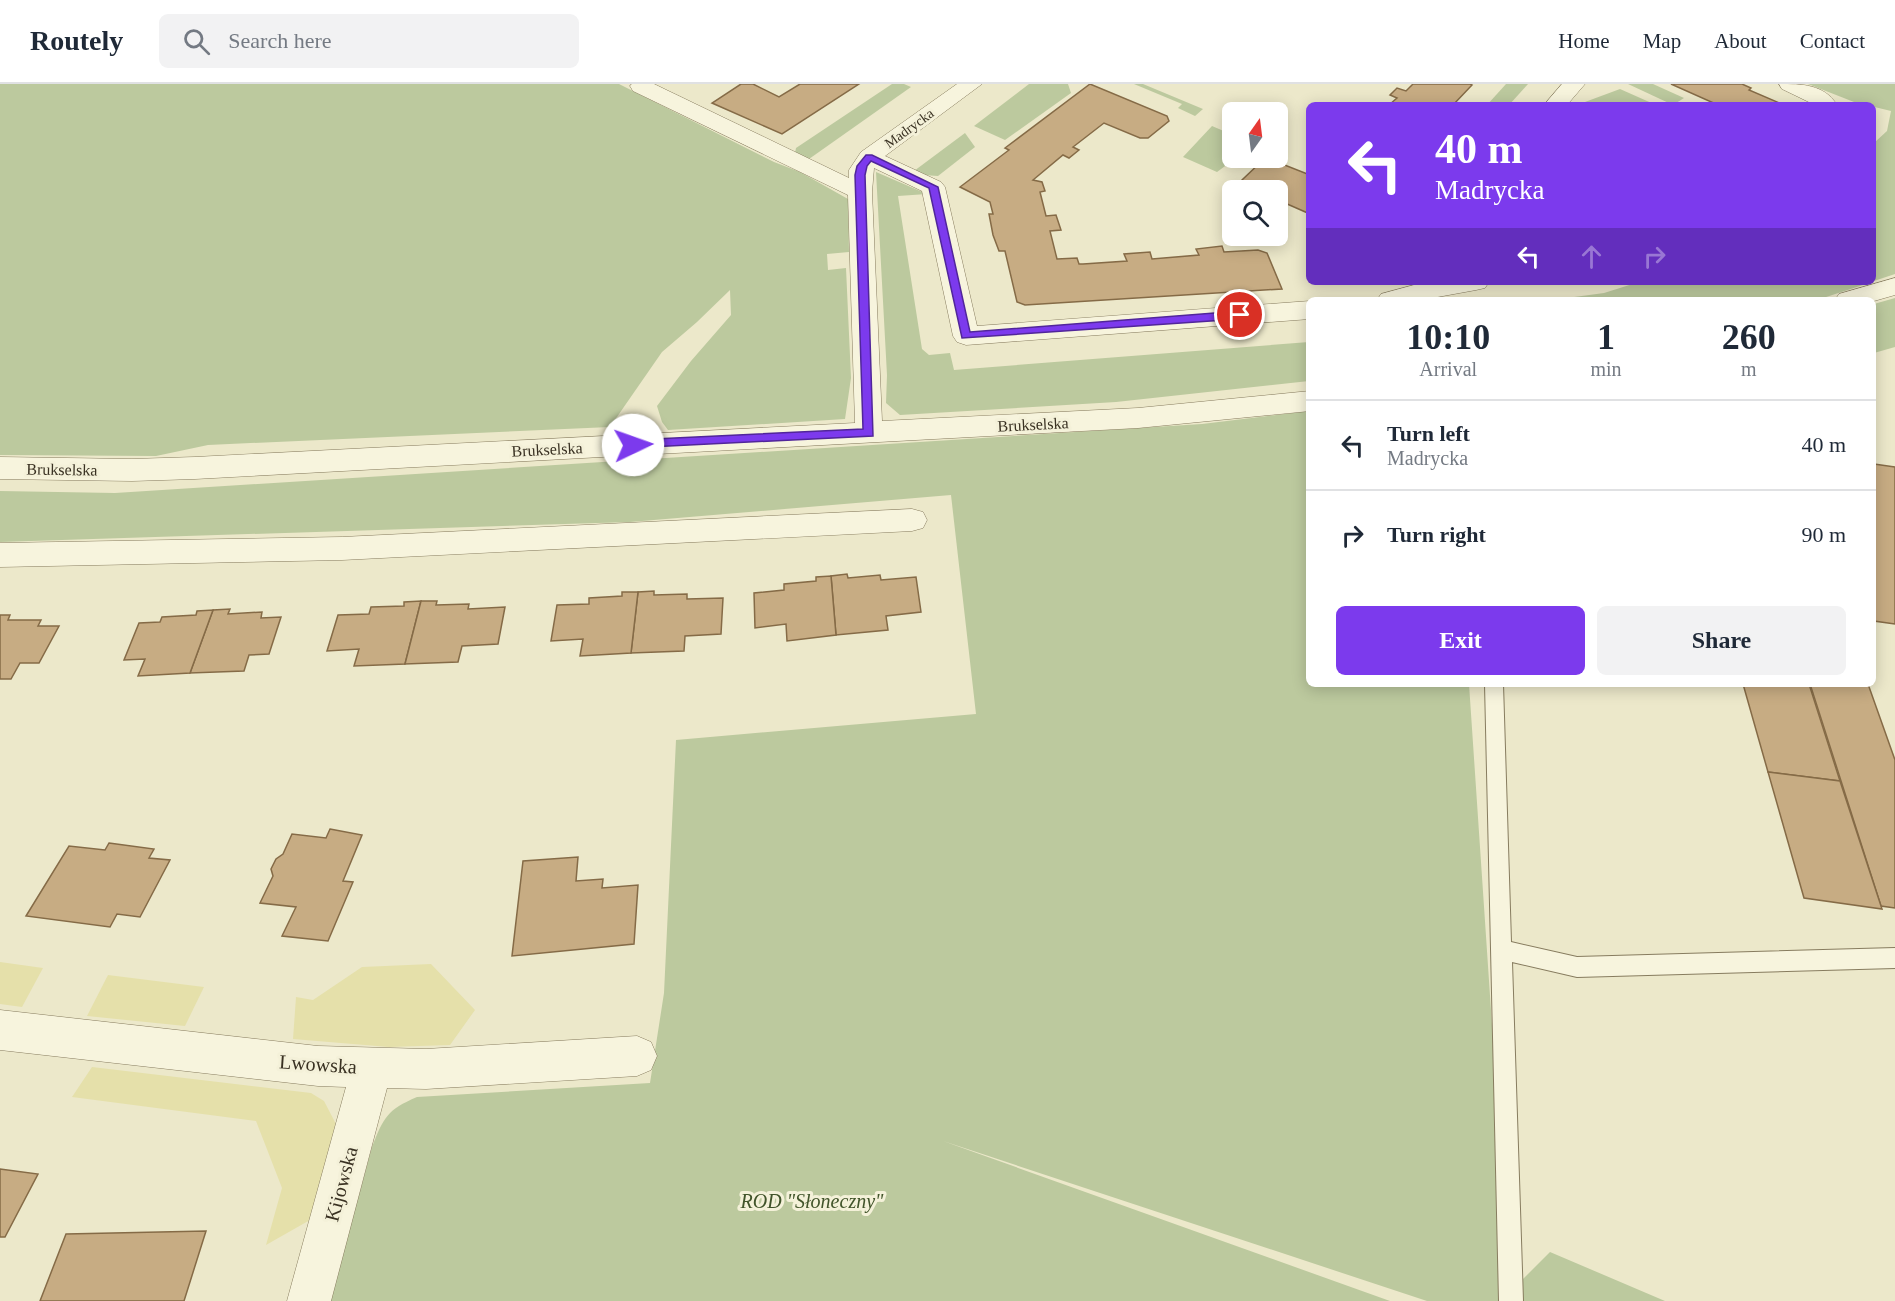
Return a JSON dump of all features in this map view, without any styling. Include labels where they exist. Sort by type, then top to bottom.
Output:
[{"type":"street","name":"Madrycka","points":[[869,433],[861,170],[869,157],[971,84]]},
{"type":"street","points":[[1558,102],[1574,84]]},
{"type":"street","points":[[1790,84],[1822,98],[1824,102]]},
{"type":"street","points":[[638,85],[860,192]]},
{"type":"street","points":[[869,157],[933,187],[966,336],[1306,310]]},
{"type":"street","points":[[1401,297],[1455,285]]},
{"type":"street","points":[[1858,297],[1895,286]]},
{"type":"street","name":"Brukselska","points":[[0,468],[184,469],[1138,418],[1306,401]]},
{"type":"street","points":[[0,555],[137,555],[335,549],[912,520]]},
{"type":"street","name":"Lwowska","points":[[0,1030],[318,1066],[426,1069],[637,1056]]},
{"type":"street","name":"Kijowska","points":[[309,1301],[372,1067]]},
{"type":"lane","points":[[1494,687],[1511,1301]]},
{"type":"lane","points":[[1502,950],[1577,967],[1895,958]]},
{"type":"green space","points":[[0,84],[619,84],[774,162],[800,172],[848,199],[849,252],[827,254],[828,270],[846,268],[851,378],[845,419],[668,430],[662,422],[657,406],[691,361],[731,315],[730,290],[662,352],[610,427],[208,445],[156,456],[0,455]]},
{"type":"green space","points":[[892,84],[904,84],[911,87],[809,159],[795,153],[796,148]]},
{"type":"green space","points":[[1029,84],[1068,84],[1071,93],[1005,140],[974,126]]},
{"type":"green space","points":[[1134,84],[1143,84],[1203,109],[1195,116],[1178,108],[1182,104]]},
{"type":"green space","points":[[1506,84],[1528,84],[1512,102],[1490,102]]},
{"type":"green space","points":[[1628,84],[1653,84],[1684,98],[1678,102],[1667,102]]},
{"type":"green space","points":[[1808,84],[1895,84],[1895,274],[1876,280],[1876,141],[1887,131],[1891,111],[1876,107],[1876,102],[1854,102]]},
{"type":"green space","points":[[1620,89],[1649,102],[1585,102]]},
{"type":"green space","points":[[1212,126],[1222,130],[1222,168],[1217,172],[1183,157]]},
{"type":"green space","points":[[965,133],[975,147],[938,176],[923,175],[914,171]]},
{"type":"green space","points":[[876,172],[927,194],[898,196],[922,349],[929,355],[950,353],[954,370],[1306,342],[1306,381],[1116,402],[900,415],[886,403],[887,375]]},
{"type":"green space","points":[[1629,285],[1863,285],[1826,297],[1574,297],[1604,293]]},
{"type":"green space","points":[[1895,298],[1895,347],[1876,352],[1876,303]]},
{"type":"green space","name":"ROD \"Słoneczny\"","points":[[1306,411],[1306,687],[1469,687],[1510,1292],[1550,1252],[1665,1301],[1427,1301],[943,1141],[1390,1301],[330,1301],[372,1147],[384,1121],[399,1106],[417,1097],[650,1083],[664,993],[676,740],[976,714],[951,495],[630,522],[0,542],[0,491],[115,493],[1202,424]]},
{"type":"sand","points":[[0,962],[43,968],[22,1007],[0,1004]]},
{"type":"sand","points":[[431,964],[475,1010],[450,1045],[389,1047],[293,1039],[296,997],[313,1000],[362,967]]},
{"type":"sand","points":[[108,975],[204,987],[185,1026],[87,1016]]},
{"type":"sand","points":[[92,1067],[311,1093],[324,1101],[336,1124],[310,1220],[266,1245],[282,1188],[256,1121],[72,1097]]},
{"type":"building","points":[[741,84],[753,84],[779,97],[800,84],[859,84],[782,134],[712,103]]},
{"type":"building","points":[[1090,84],[1167,116],[1169,121],[1148,138],[1140,138],[1104,123],[1073,147],[1079,150],[1069,158],[1063,155],[1033,180],[1042,182],[1045,191],[1040,192],[1046,216],[1056,215],[1061,230],[1050,231],[1057,259],[1077,258],[1079,264],[1083,264],[1127,261],[1124,254],[1150,252],[1152,259],[1199,255],[1196,249],[1222,246],[1224,252],[1258,250],[1267,253],[1282,289],[1025,305],[1017,302],[1005,251],[999,251],[993,235],[989,214],[993,214],[990,202],[960,187],[1009,150],[1005,148]]},
{"type":"building","points":[[1413,84],[1472,85],[1456,102],[1392,102],[1397,98],[1390,95],[1397,88],[1406,91]]},
{"type":"building","points":[[1671,84],[1742,84],[1751,88],[1749,90],[1777,102],[1711,102]]},
{"type":"building","points":[[1288,166],[1306,173],[1306,212],[1288,204],[1288,180],[1242,180],[1255,168]]},
{"type":"building","points":[[1876,464],[1895,467],[1895,624],[1876,621]]},
{"type":"building","points":[[847,574],[848,578],[880,575],[881,580],[916,577],[921,612],[886,616],[888,630],[836,635],[831,576]]},
{"type":"building","points":[[831,576],[836,635],[787,641],[786,624],[755,628],[754,593],[784,590],[784,584],[816,581],[816,577]]},
{"type":"building","points":[[654,591],[654,595],[687,594],[687,599],[723,598],[721,634],[685,636],[684,651],[631,653],[638,592]]},
{"type":"building","points":[[622,592],[638,592],[631,653],[580,656],[583,639],[551,641],[557,605],[589,604],[589,598],[622,596]]},
{"type":"building","points":[[421,601],[405,664],[354,666],[359,649],[327,651],[338,615],[369,614],[371,607],[404,606],[404,602]]},
{"type":"building","points":[[421,601],[437,601],[436,605],[469,604],[468,609],[505,607],[498,644],[462,646],[458,662],[405,664]]},
{"type":"building","points":[[230,609],[228,614],[262,612],[261,618],[281,617],[269,654],[249,655],[244,671],[190,673],[213,610]]},
{"type":"building","points":[[213,610],[190,673],[138,676],[145,659],[124,660],[139,623],[160,622],[162,617],[196,615],[197,611]]},
{"type":"building","points":[[0,615],[10,615],[8,620],[41,620],[38,626],[59,626],[39,663],[20,663],[11,679],[0,679]]},
{"type":"building","points":[[1744,687],[1810,687],[1840,781],[1768,772]]},
{"type":"building","points":[[1811,687],[1869,687],[1895,760],[1895,908],[1881,906]]},
{"type":"building","points":[[1768,772],[1840,781],[1882,909],[1804,898]]},
{"type":"building","points":[[330,829],[362,835],[343,881],[353,882],[328,941],[282,936],[296,907],[260,903],[273,876],[271,869],[276,859],[283,854],[292,834],[326,838]]},
{"type":"building","points":[[109,843],[154,849],[149,858],[170,860],[140,917],[117,914],[110,927],[26,916],[69,846],[105,850]]},
{"type":"building","points":[[578,857],[576,881],[603,879],[602,888],[638,885],[634,944],[512,956],[523,861]]},
{"type":"building","points":[[0,1169],[38,1174],[5,1237],[0,1237]]},
{"type":"building","points":[[206,1231],[184,1301],[40,1301],[66,1234]]},
{"type":"route","points":[[633,445],[869,433],[860,175],[864,161],[869,157],[933,187],[966,336],[1240,315]]}]
